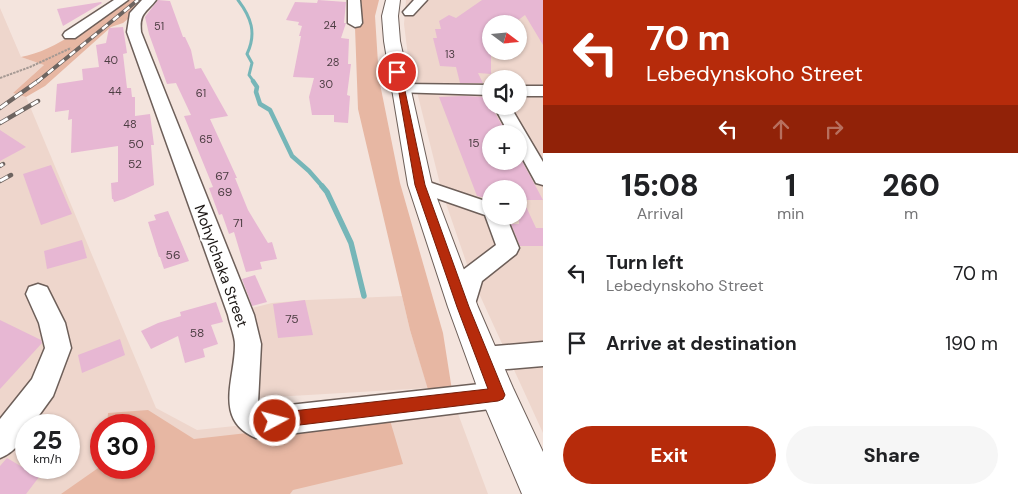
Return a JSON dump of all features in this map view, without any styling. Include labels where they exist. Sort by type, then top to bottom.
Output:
[{"type":"main road","points":[[393,0],[390,28],[400,89],[420,185],[463,307],[498,395],[542,494]]},
{"type":"street","points":[[70,35],[122,0]]},
{"type":"street","name":"Mohylchaka Street","points":[[150,0],[136,11],[133,22],[134,32],[241,315],[248,344],[243,407],[256,423],[498,395]]},
{"type":"street","points":[[354,0],[355,23]]},
{"type":"street","points":[[409,12],[421,0]]},
{"type":"street","points":[[400,89],[482,90]]},
{"type":"street","points":[[527,91],[543,91]]},
{"type":"street","points":[[527,151],[543,179]]},
{"type":"street","points":[[420,185],[482,207]]},
{"type":"street","points":[[463,307],[471,276],[508,248],[499,225]]},
{"type":"street","points":[[0,442],[44,387],[58,348],[52,323],[38,294]]},
{"type":"street","points":[[484,359],[543,354]]},
{"type":"shaded area","points":[[125,0],[150,0],[123,23],[111,27],[45,86],[26,97],[13,93],[44,65],[21,57],[34,54],[61,41]]},
{"type":"shaded area","points":[[354,0],[379,0],[375,16],[379,79],[400,183],[443,333],[454,403],[433,406],[410,330],[358,109]]},
{"type":"shaded area","points":[[406,0],[543,0],[543,433],[471,276],[442,192],[408,56],[404,24]]},
{"type":"shaded area","points":[[0,8],[21,57],[44,65],[13,93],[26,97],[156,408],[197,430],[454,403],[488,494],[0,494]]},
{"type":"shaded area","points":[[402,296],[410,330],[428,388],[257,398],[248,309],[272,303],[307,300]]},
{"type":"shaded area","points":[[148,410],[154,414],[108,414]]},
{"type":"shaded area","points":[[155,414],[194,439],[389,417],[403,464],[293,490],[290,494],[61,494],[90,474],[90,479],[155,479]]},
{"type":"building","points":[[158,0],[170,1],[183,37],[185,37],[191,50],[195,69],[201,68],[228,116],[210,119],[237,178],[235,178],[248,210],[268,243],[272,242],[277,259],[260,262],[262,269],[246,272],[234,232],[229,234],[222,214],[219,215],[209,188],[213,187],[184,116],[191,115],[176,83],[167,84],[149,34],[145,17]]},
{"type":"building","points":[[318,0],[346,2],[344,23],[346,23],[341,38],[349,39],[348,64],[351,64],[347,95],[350,96],[348,123],[334,122],[334,115],[312,115],[309,97],[314,78],[293,77],[302,26],[298,25],[299,22],[286,20],[295,2],[317,3]]},
{"type":"building","points":[[482,0],[543,0],[543,45],[528,20],[528,15],[482,15],[482,60],[491,60],[491,70],[482,70],[482,73],[478,73],[482,83],[460,83],[456,67],[440,66],[433,38],[437,38],[435,29],[441,29],[439,21],[449,15],[456,18]]},
{"type":"building","points":[[102,3],[63,26],[57,9]]},
{"type":"building","points":[[123,27],[127,53],[123,54],[127,88],[131,88],[132,97],[135,97],[135,116],[150,114],[154,145],[151,145],[154,185],[114,202],[112,199],[111,183],[118,182],[118,146],[71,153],[72,119],[68,120],[69,110],[55,112],[57,84],[83,80],[82,69],[99,67],[96,45],[106,43],[109,28]]},
{"type":"building","points":[[439,97],[482,97],[482,115],[496,115],[502,125],[482,125],[482,170],[527,170],[543,200],[527,200],[527,180],[482,180],[482,197],[477,196]]},
{"type":"building","points":[[0,130],[26,147],[0,161]]},
{"type":"building","points":[[51,165],[72,214],[41,225],[23,174]]},
{"type":"building","points":[[527,209],[536,228],[543,228],[543,246],[520,246],[511,225],[527,225]]},
{"type":"building","points":[[168,211],[189,261],[164,269],[148,222],[156,220],[154,215]]},
{"type":"building","points":[[82,240],[87,258],[47,269],[44,251]]},
{"type":"building","points":[[255,275],[267,302],[252,306],[242,279]]},
{"type":"building","points":[[305,300],[313,335],[278,338],[273,304]]},
{"type":"building","points":[[216,302],[223,322],[211,325],[218,344],[203,349],[205,357],[185,363],[178,336],[151,349],[141,331],[158,323],[181,316],[180,312]]},
{"type":"building","points":[[0,320],[41,340],[42,343],[0,389]]},
{"type":"building","points":[[120,339],[125,355],[82,373],[78,355]]},
{"type":"building","points":[[7,458],[15,463],[15,479],[37,479],[26,494],[0,494],[0,466]]},
{"type":"waterway","points":[[238,0],[251,26],[252,39],[247,54],[252,63],[249,75],[254,82]]},
{"type":"waterway","points":[[253,81],[257,87],[256,92],[260,104],[270,110],[292,156],[323,187]]},
{"type":"waterway","points":[[322,186],[327,192],[351,243],[364,296]]},
{"type":"railway","points":[[37,82],[138,0]]},
{"type":"railway","points":[[0,108],[38,81]]},
{"type":"railway","points":[[0,123],[38,101]]},
{"type":"railway","points":[[0,181],[11,175]]},
{"type":"route","points":[[275,421],[498,395],[463,307],[420,185],[397,72]]}]
